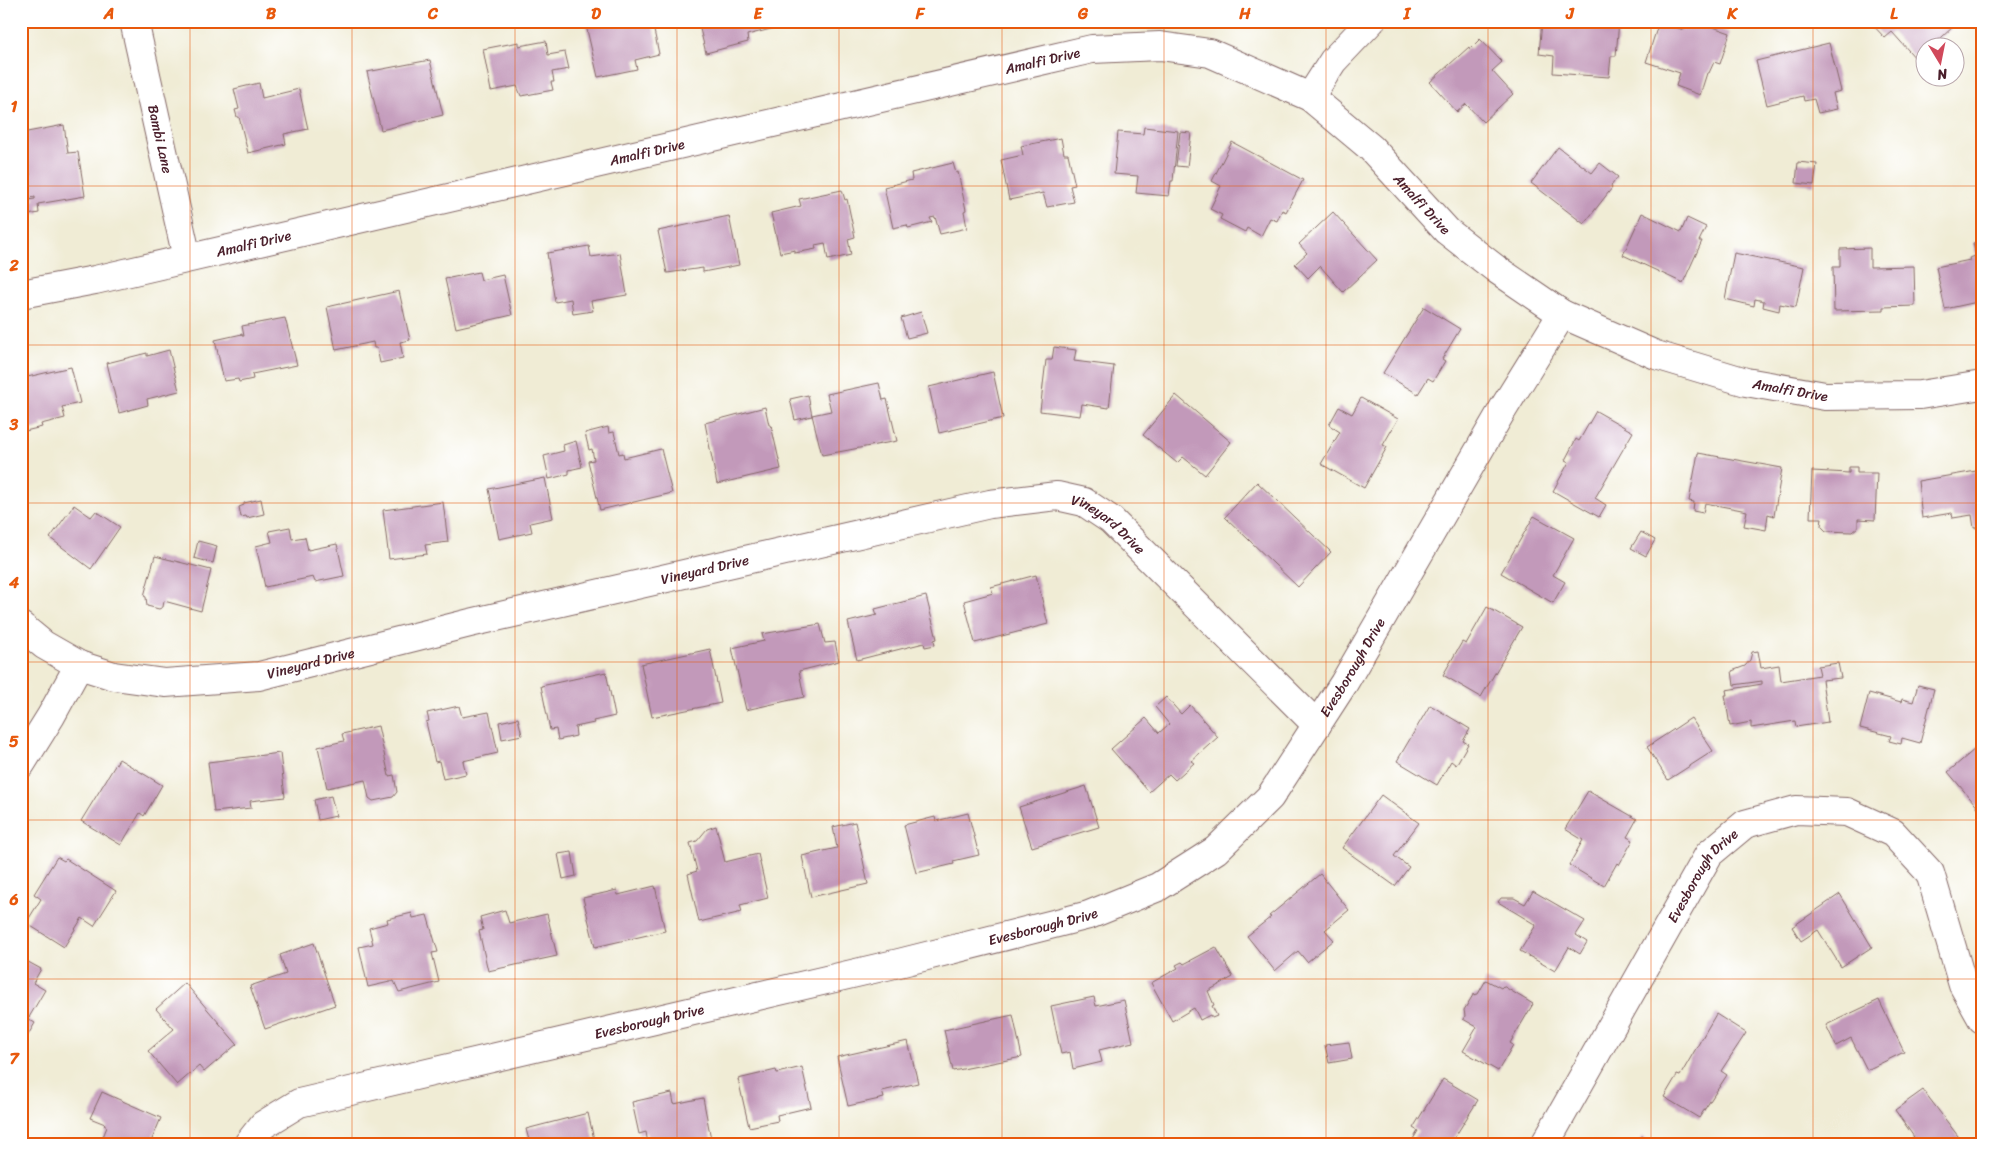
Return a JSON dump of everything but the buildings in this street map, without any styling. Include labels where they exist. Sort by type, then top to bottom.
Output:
[{"type":"street","name":"Bambi Lane","points":[[134,21],[187,258]]},
{"type":"street","points":[[1310,98],[1333,61],[1371,21]]},
{"type":"street","name":"Amalfi Drive","points":[[21,294],[95,280],[1092,49],[1160,46],[1210,53],[1310,98],[1372,148],[1447,231],[1496,269],[1562,314],[1656,355],[1746,382],[1825,396],[1920,395],[1982,385]]},
{"type":"street","name":"Evesborough Drive","points":[[248,1144],[263,1125],[299,1103],[899,963],[1089,915],[1158,887],[1216,850],[1270,796],[1349,674],[1503,409],[1562,314]]},
{"type":"street","name":"Vineyard Drive","points":[[21,626],[44,645],[79,665],[114,676],[165,683],[259,676],[470,623],[981,506],[1057,496],[1084,502],[1111,520],[1317,725]]},
{"type":"street","points":[[21,764],[51,716],[79,665]]},
{"type":"street","name":"Evesborough Drive","points":[[1545,1144],[1709,854],[1745,824],[1796,810],[1848,812],[1893,833],[1930,873],[1963,985],[1982,1019]]}]
